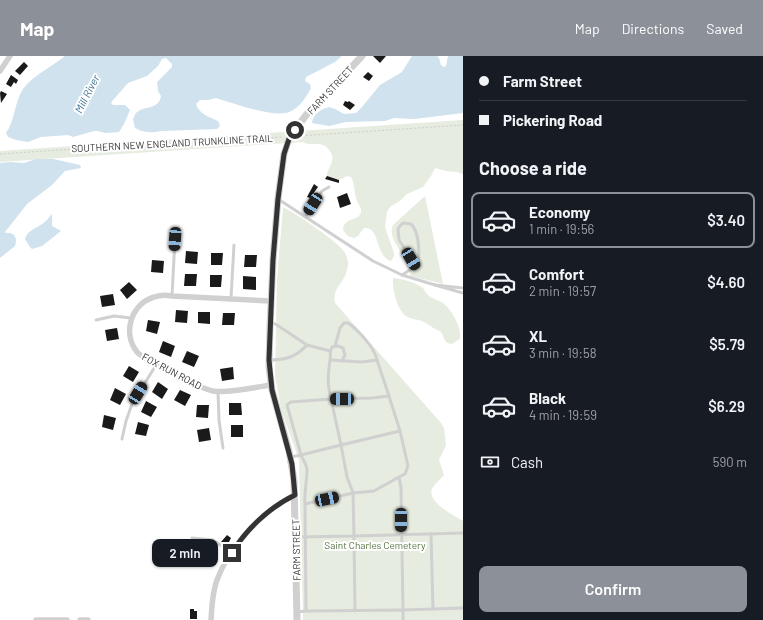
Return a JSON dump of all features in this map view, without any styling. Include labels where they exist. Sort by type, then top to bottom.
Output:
[{"type":"street","points":[[0,72],[10,56]]},
{"type":"street","name":"FARM STREET","points":[[297,620],[295,495],[290,458],[271,386],[269,360],[273,260],[278,199],[284,154],[290,136],[307,114],[362,56]]},
{"type":"street","points":[[131,318],[138,307],[146,300],[156,296],[271,300]]},
{"type":"street","name":"FOX RUN ROAD","points":[[131,318],[130,334],[134,348],[141,356],[156,365],[208,390],[218,392],[271,386]]},
{"type":"street","points":[[211,620],[212,599],[217,580],[236,546],[257,522],[276,506],[295,495]]},
{"type":"street","points":[[36,620],[67,620]]},
{"type":"street","points":[[80,620],[88,620]]},
{"type":"lane","points":[[305,217],[322,191],[330,187]]},
{"type":"lane","points":[[278,199],[373,261],[402,275],[463,293]]},
{"type":"lane","points":[[402,275],[416,266],[418,263],[419,254],[417,236],[413,225],[403,223],[398,229],[399,240],[416,266]]},
{"type":"lane","points":[[172,296],[175,239]]},
{"type":"lane","points":[[232,298],[234,244]]},
{"type":"lane","points":[[434,285],[461,288],[463,284]]},
{"type":"lane","points":[[96,320],[114,316],[131,318]]},
{"type":"lane","points":[[270,322],[307,345],[330,351]]},
{"type":"lane","points":[[306,504],[353,493],[374,491],[405,474],[408,466],[400,431],[376,354],[348,322],[344,323],[340,328],[335,346],[332,347],[330,351],[328,377],[347,477],[353,493],[355,611]]},
{"type":"lane","points":[[269,360],[294,356],[307,345]]},
{"type":"lane","points":[[335,346],[340,346],[343,348],[345,355],[342,361]]},
{"type":"lane","points":[[330,360],[362,362],[377,360]]},
{"type":"lane","points":[[122,439],[127,417],[132,404],[156,365]]},
{"type":"lane","points":[[218,392],[219,425],[223,448]]},
{"type":"lane","points":[[306,611],[306,504],[304,492],[307,470],[306,464],[301,455],[287,405],[291,402],[388,396]]},
{"type":"lane","points":[[290,458],[400,431]]},
{"type":"lane","points":[[399,477],[401,488],[403,620]]},
{"type":"lane","points":[[296,536],[463,533]]},
{"type":"lane","points":[[431,534],[433,608]]},
{"type":"lane","points":[[192,538],[213,540],[232,553]]},
{"type":"lane","points":[[297,612],[463,608]]},
{"type":"path","name":"SOUTHERN NEW ENGLAND TRUNKLINE TRAIL","points":[[0,154],[193,141],[332,135],[463,125]]},
{"type":"green space","points":[[463,120],[463,174],[435,168],[423,187],[407,194],[390,207],[387,212],[385,227],[394,253],[391,261],[382,253],[376,236],[369,229],[364,228],[358,236],[354,238],[348,236],[343,230],[346,223],[360,215],[361,209],[356,198],[351,177],[347,176],[339,180],[327,177],[332,162],[332,156],[328,148],[325,146],[306,144],[303,142],[0,162],[0,151]]},
{"type":"green space","points":[[425,196],[443,284],[411,276],[392,234],[393,225]]},
{"type":"green space","name":"Saint Charles Cemetery","points":[[283,207],[326,235],[345,253],[348,261],[348,268],[346,275],[335,293],[335,303],[444,428],[446,445],[439,460],[444,475],[433,487],[432,494],[433,499],[437,504],[463,521],[463,620],[303,620],[299,460],[281,409],[275,376],[277,280]]},
{"type":"green space","points":[[393,278],[416,284],[423,288],[429,296],[443,303],[450,310],[456,320],[460,339],[452,344],[449,343],[445,341],[440,331],[422,321],[406,316],[398,304],[393,287]]},
{"type":"water","name":"Mill River","points":[[65,56],[342,56],[335,62],[306,77],[305,81],[310,84],[311,88],[299,105],[289,112],[263,112],[216,98],[200,100],[196,104],[202,113],[218,121],[220,126],[217,129],[151,132],[138,130],[135,128],[133,119],[136,113],[157,104],[161,96],[158,91],[157,82],[172,67],[172,64],[166,58],[162,59],[158,66],[147,76],[128,83],[111,103],[113,105],[125,105],[130,110],[119,132],[105,133],[94,131],[73,137],[68,135],[41,137],[28,142],[8,137],[6,133],[23,89],[37,75]]},
{"type":"water","points":[[412,56],[437,56],[441,65],[444,67],[446,66],[448,56],[463,56],[463,113],[414,119],[394,118],[385,121],[346,122],[329,126],[312,123],[318,112],[329,107],[344,114],[356,113],[380,85],[402,72]]},
{"type":"water","points":[[36,159],[53,159],[80,165],[81,168],[65,171],[52,185],[27,204],[5,232],[13,234],[16,238],[15,246],[0,258],[0,163],[24,163]]},
{"type":"water","points":[[52,214],[52,226],[61,231],[42,246],[32,249],[25,239],[26,236],[32,230],[45,222]]},
{"type":"building","points":[[373,56],[386,56],[380,63]]},
{"type":"building","points":[[24,62],[28,66],[20,75],[15,71]]},
{"type":"building","points":[[368,72],[373,76],[369,81],[363,77]]},
{"type":"building","points":[[11,75],[18,80],[16,84],[14,82],[11,87],[6,84]]},
{"type":"building","points":[[1,91],[7,94],[1,103],[0,93]]},
{"type":"building","points":[[345,101],[349,101],[355,105],[350,110],[343,105]]},
{"type":"building","points":[[327,176],[339,180],[339,183],[325,179]]},
{"type":"building","points":[[314,184],[318,187],[310,198],[307,197]]},
{"type":"building","points":[[347,193],[351,204],[340,208],[337,197]]},
{"type":"building","points":[[186,251],[198,252],[197,264],[185,263]]},
{"type":"building","points":[[211,253],[223,253],[222,265],[211,265]]},
{"type":"building","points":[[245,255],[257,255],[256,267],[244,267]]},
{"type":"building","points":[[152,260],[164,261],[163,273],[151,272]]},
{"type":"building","points":[[185,274],[197,274],[196,286],[184,286]]},
{"type":"building","points":[[210,275],[222,275],[221,287],[210,287]]},
{"type":"building","points":[[243,276],[256,277],[256,290],[243,289]]},
{"type":"building","points":[[129,282],[137,290],[127,299],[120,290]]},
{"type":"building","points":[[113,294],[115,305],[102,307],[100,296]]},
{"type":"building","points":[[176,310],[188,311],[187,323],[175,322]]},
{"type":"building","points":[[198,312],[210,312],[210,324],[198,323]]},
{"type":"building","points":[[223,313],[235,313],[234,325],[222,325]]},
{"type":"building","points":[[148,320],[160,322],[157,334],[146,331]]},
{"type":"building","points":[[117,328],[119,339],[107,341],[105,330]]},
{"type":"building","points":[[163,341],[175,346],[171,357],[159,352]]},
{"type":"building","points":[[187,351],[199,356],[194,367],[182,362]]},
{"type":"building","points":[[129,366],[139,372],[133,382],[123,376]]},
{"type":"building","points":[[233,367],[234,379],[222,381],[220,369]]},
{"type":"building","points":[[158,382],[168,389],[162,399],[152,392]]},
{"type":"building","points":[[115,388],[126,394],[120,405],[110,400]]},
{"type":"building","points":[[180,390],[191,395],[185,406],[174,400]]},
{"type":"building","points":[[146,401],[157,407],[151,417],[141,412]]},
{"type":"building","points":[[229,403],[241,403],[242,415],[229,415]]},
{"type":"building","points":[[197,405],[209,405],[208,418],[196,417]]},
{"type":"building","points":[[104,415],[116,418],[113,430],[102,427]]},
{"type":"building","points":[[138,422],[149,425],[146,436],[135,434]]},
{"type":"building","points":[[231,425],[243,425],[243,437],[231,437]]},
{"type":"building","points":[[209,428],[211,440],[199,442],[197,430]]},
{"type":"building","points":[[227,535],[231,538],[227,546],[221,542]]},
{"type":"building","points":[[185,543],[192,544],[190,560],[183,559]]},
{"type":"building","points":[[190,609],[197,611],[197,619],[190,619]]},
{"type":"route","points":[[232,553],[236,546],[257,522],[276,506],[295,495],[292,464],[276,409],[270,376],[269,360],[273,260],[282,163],[290,136],[295,130]]}]
